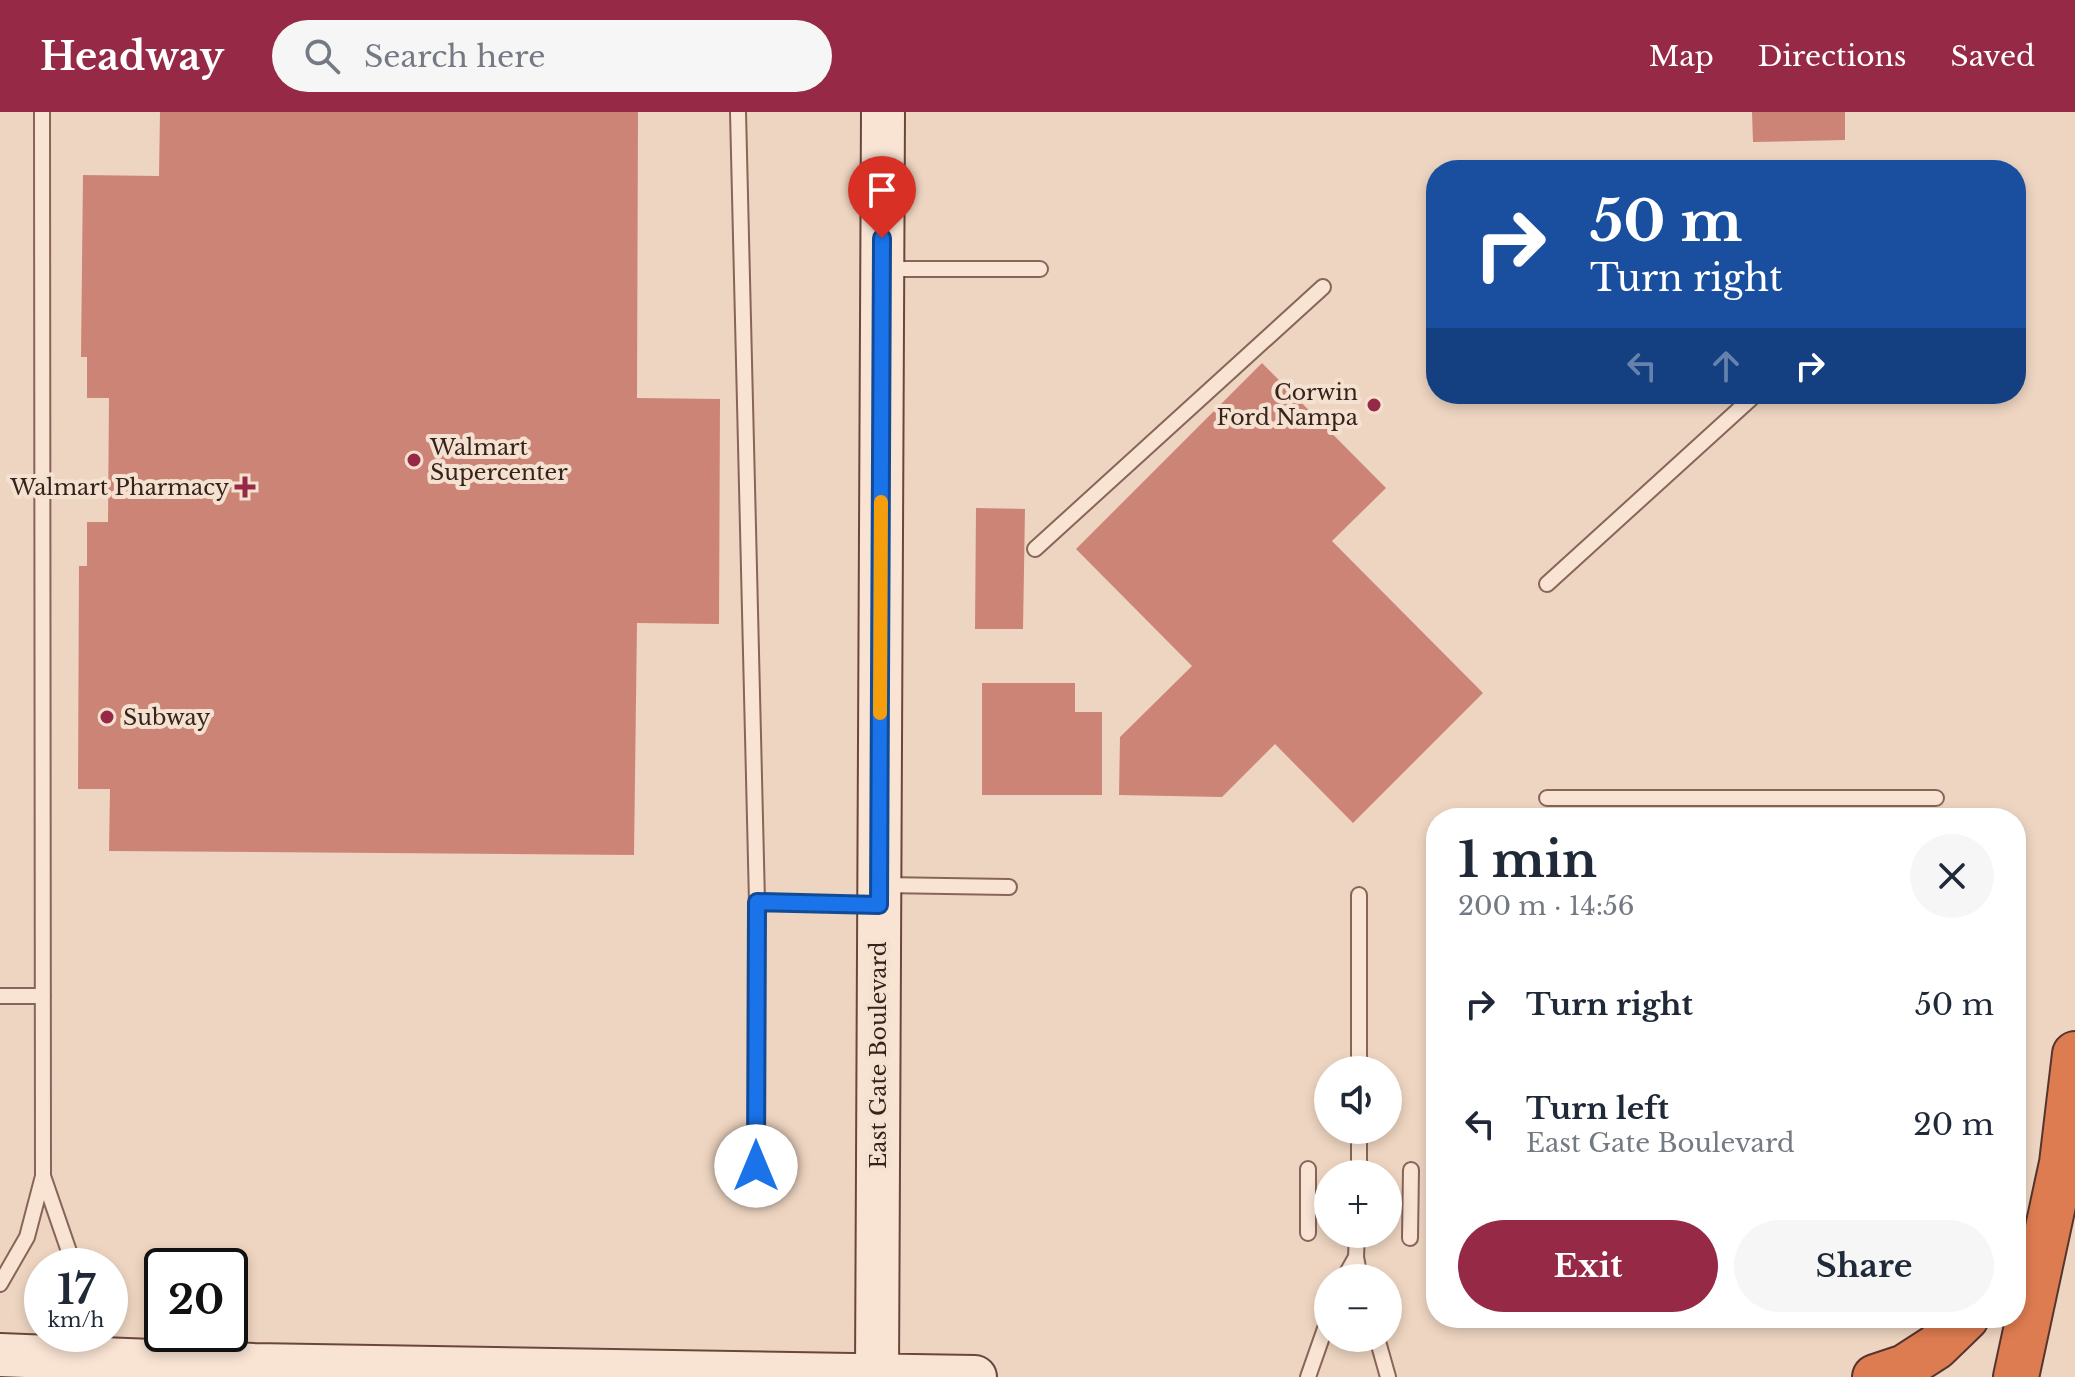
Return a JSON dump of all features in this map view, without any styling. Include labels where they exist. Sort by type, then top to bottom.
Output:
[{"type":"highway","points":[[2016,1377],[2062,1163],[2075,1054]]},
{"type":"highway","points":[[2026,1228],[2062,1163]]},
{"type":"highway","points":[[1875,1377],[1905,1367],[1936,1347],[1956,1328]]},
{"type":"street","name":"East Gate Boulevard","points":[[877,1374],[883,112]]},
{"type":"street","points":[[0,1355],[254,1365],[975,1377]]},
{"type":"lane","points":[[0,1284],[27,1237],[43,1176],[42,112]]},
{"type":"lane","points":[[738,112],[757,902],[756,1166]]},
{"type":"lane","points":[[882,269],[1040,269]]},
{"type":"lane","points":[[1035,549],[1323,287]]},
{"type":"lane","points":[[1547,584],[1745,404]]},
{"type":"lane","points":[[1547,798],[1936,798]]},
{"type":"lane","points":[[757,902],[1009,887]]},
{"type":"lane","points":[[1359,895],[1359,1056]]},
{"type":"lane","points":[[0,996],[43,996]]},
{"type":"lane","points":[[1308,1169],[1308,1233]]},
{"type":"lane","points":[[1410,1238],[1411,1170]]},
{"type":"lane","points":[[43,1176],[68,1248]]},
{"type":"lane","points":[[1356,1248],[1357,1264]]},
{"type":"lane","points":[[1352,1264],[1356,1257]]},
{"type":"lane","points":[[1308,1377],[1317,1352]]},
{"type":"lane","points":[[1381,1352],[1388,1377]]},
{"type":"building","name":"Walmart Supercenter","points":[[160,112],[638,112],[637,398],[720,399],[719,624],[637,623],[634,855],[109,851],[110,789],[78,789],[79,566],[87,566],[87,522],[108,522],[109,398],[87,398],[87,357],[81,357],[83,175],[159,176]]},
{"type":"building","points":[[1752,112],[1845,112],[1845,140],[1753,142]]},
{"type":"building","points":[[1262,363],[1386,488],[1332,541],[1483,693],[1353,823],[1275,744],[1222,797],[1119,795],[1120,737],[1192,666],[1076,549]]},
{"type":"building","points":[[976,508],[1025,509],[1023,629],[975,629]]},
{"type":"building","points":[[982,683],[1075,683],[1075,712],[1102,712],[1102,795],[982,795]]},
{"type":"slow traffic","points":[[880,713],[881,502]]},
{"type":"place","name":"Corwin Ford Nampa","points":[[1374,405]]},
{"type":"place","name":"Walmart Supercenter","points":[[414,460]]},
{"type":"place","name":"Walmart Pharmacy","points":[[245,487]]},
{"type":"place","name":"Subway","points":[[107,717]]},
{"type":"route","points":[[756,1166],[757,902],[879,905],[882,238]]}]
